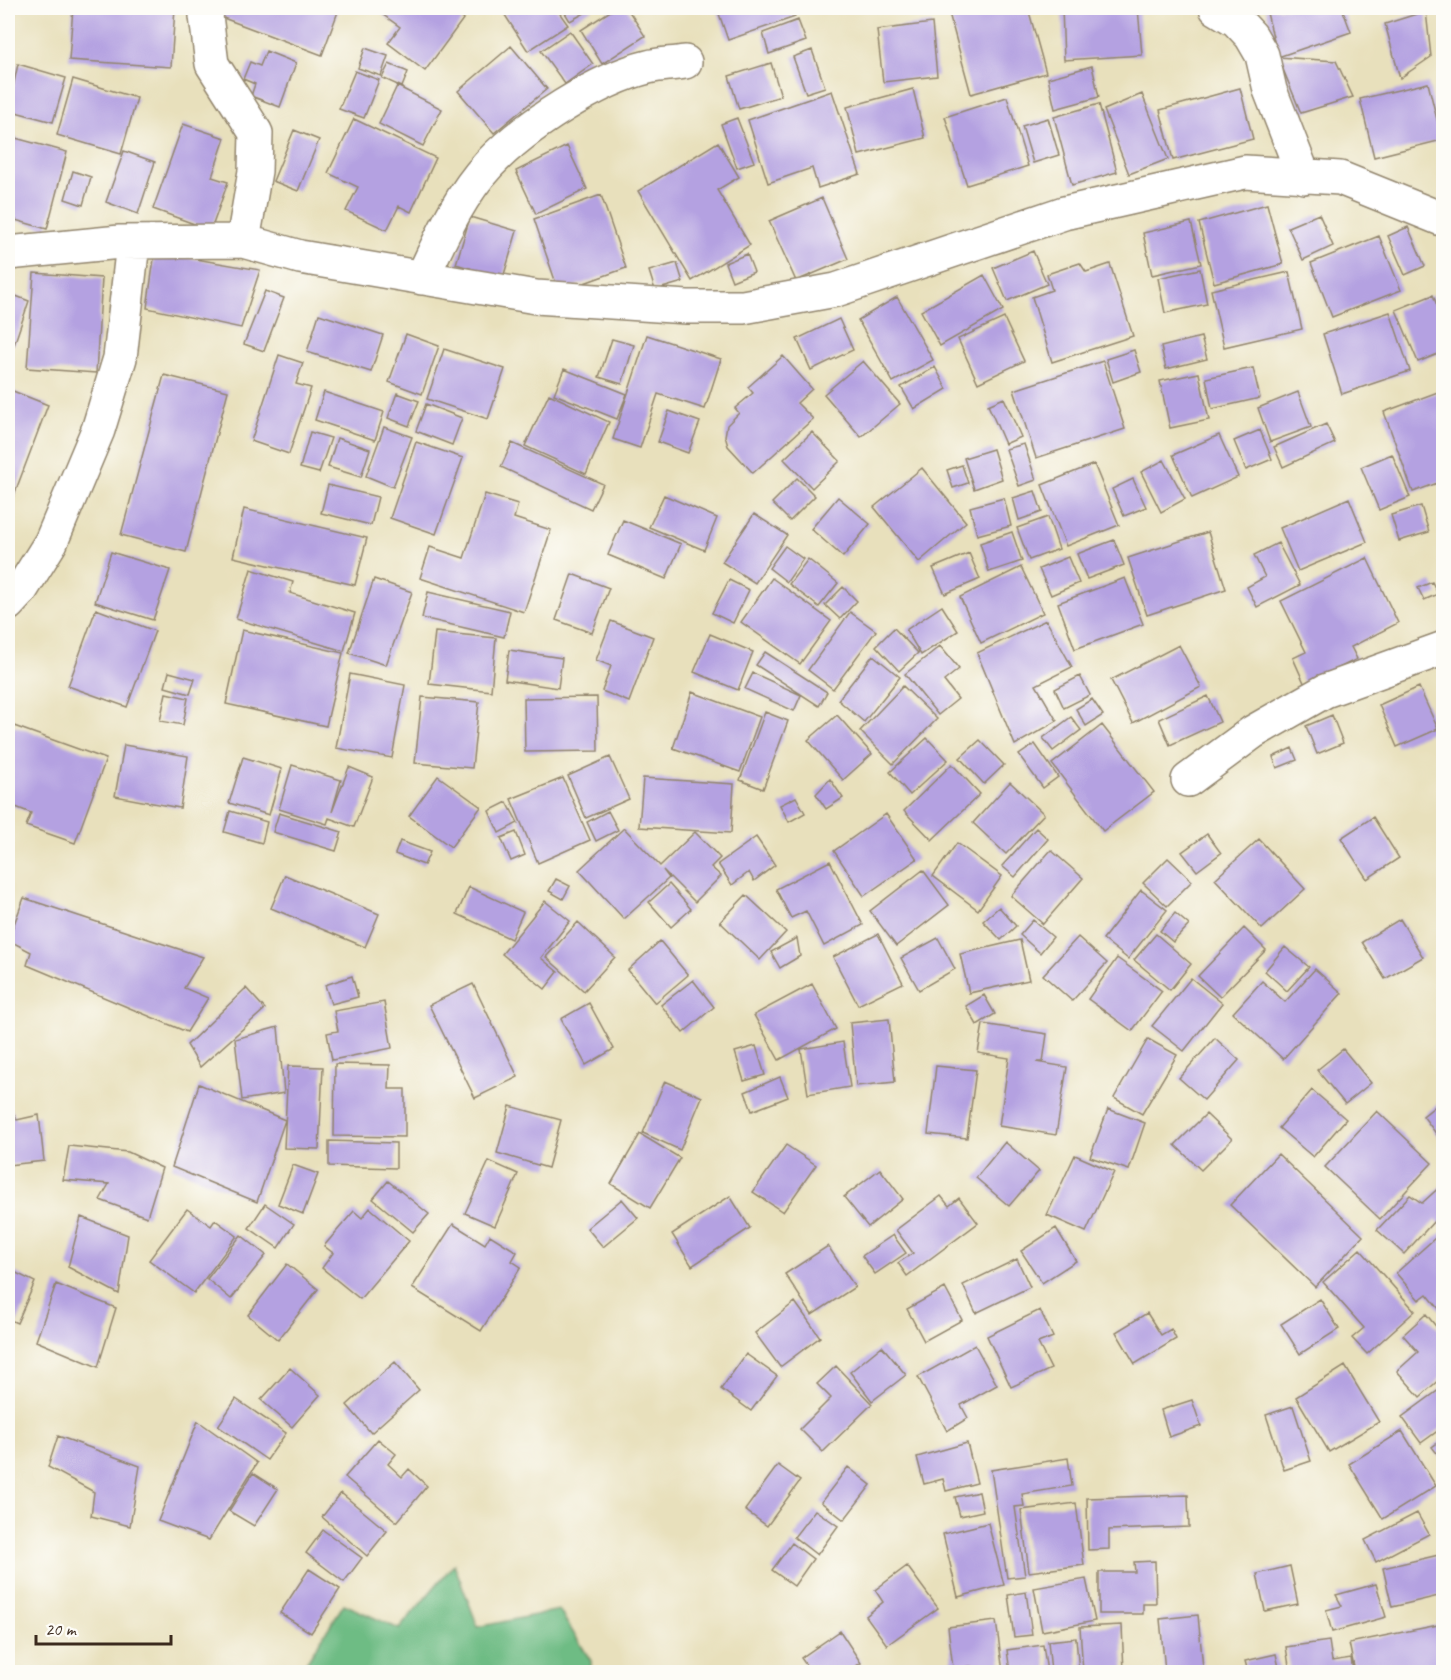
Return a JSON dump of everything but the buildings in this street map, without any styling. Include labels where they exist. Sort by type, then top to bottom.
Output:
[{"type":"street","points":[[208,8],[206,16],[212,64],[256,133],[250,210],[243,241]]},
{"type":"street","points":[[1216,8],[1243,28],[1262,55],[1270,90],[1304,177]]},
{"type":"street","points":[[422,278],[452,216],[489,165],[536,123],[603,85],[647,67],[685,62]]},
{"type":"street","points":[[8,253],[133,243],[243,241],[300,257],[536,297],[687,307],[743,307],[836,290],[1064,213],[1245,172],[1340,178],[1443,220]]},
{"type":"street","points":[[8,604],[21,590],[51,542],[98,430],[120,358],[133,243]]},
{"type":"street","points":[[1188,780],[1253,732],[1325,691],[1443,648]]},
{"type":"green space","points":[[454,1564],[478,1627],[559,1610],[591,1661],[591,1672],[300,1672],[344,1604],[399,1629]]}]
